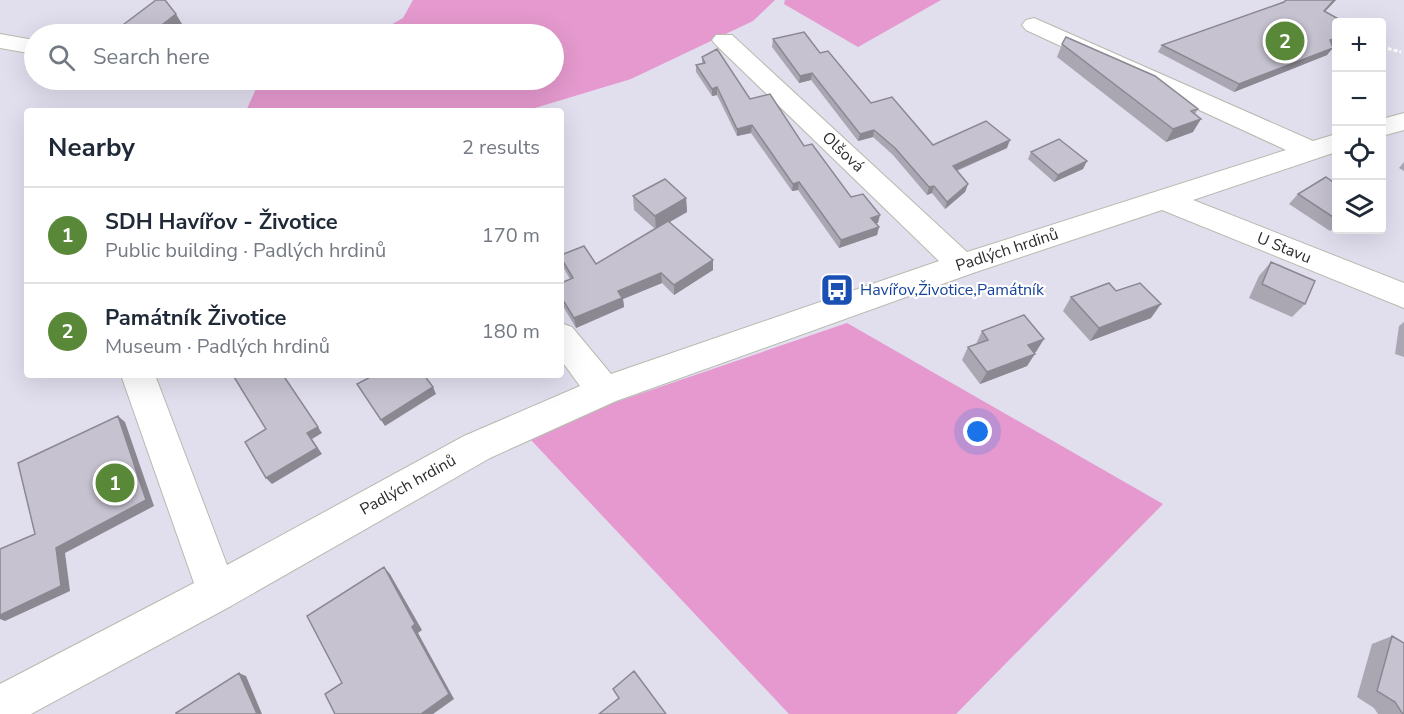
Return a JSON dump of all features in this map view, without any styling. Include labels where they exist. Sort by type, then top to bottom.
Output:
[{"type":"street","name":"Padlých hrdinů","points":[[1034,25],[1269,130],[1323,147]]},
{"type":"street","name":"Olšová","points":[[724,40],[962,265]]},
{"type":"street","points":[[0,41],[24,45]]},
{"type":"street","points":[[1386,127],[1404,121]]},
{"type":"street","name":"Padlých hrdinů","points":[[0,707],[217,592],[477,447],[604,391],[962,265],[1323,147]]},
{"type":"street","name":"U Stavu","points":[[1165,200],[1404,296]]},
{"type":"street","points":[[564,340],[604,391]]},
{"type":"street","points":[[139,378],[217,592]]},
{"type":"path","points":[[1386,48],[1401,52]]},
{"type":"shaded area","points":[[413,0],[775,0],[753,21],[631,79],[535,108],[247,108],[255,90],[564,90],[564,24],[392,24],[403,18]]},
{"type":"shaded area","points":[[785,0],[941,0],[858,47],[784,4]]},
{"type":"shaded area","points":[[847,323],[1163,504],[956,714],[789,714],[531,440],[616,402]]},
{"type":"building","points":[[156,0],[165,0],[176,14],[163,24],[124,24]]},
{"type":"building","points":[[1286,0],[1334,0],[1324,11],[1337,18],[1332,18],[1332,39],[1330,40],[1332,48],[1239,84],[1162,45]]},
{"type":"building","points":[[804,32],[820,53],[828,51],[871,103],[892,97],[933,145],[986,121],[1010,140],[953,166],[968,184],[947,202],[934,186],[929,187],[895,148],[874,130],[860,134],[812,73],[800,76],[773,39]]},
{"type":"building","points":[[1066,37],[1155,76],[1198,109],[1191,111],[1201,119],[1173,129],[1062,44]]},
{"type":"building","points":[[717,49],[750,99],[770,94],[804,146],[812,144],[851,197],[863,194],[880,215],[871,218],[879,227],[841,240],[799,182],[793,184],[752,125],[737,129],[717,87],[712,89],[696,65],[705,63],[702,57]]},
{"type":"building","points":[[1059,139],[1087,161],[1058,175],[1031,152]]},
{"type":"building","points":[[1326,177],[1332,181],[1332,216],[1298,194]]},
{"type":"building","points":[[665,179],[686,198],[655,216],[633,196]]},
{"type":"building","points":[[668,221],[713,260],[674,285],[661,273],[618,291],[622,298],[574,318],[564,302],[564,282],[573,278],[564,263],[564,254],[584,246],[596,264]]},
{"type":"building","points":[[1271,262],[1315,281],[1305,304],[1262,284]]},
{"type":"building","points":[[1109,283],[1116,291],[1140,283],[1161,304],[1099,328],[1071,297]]},
{"type":"building","points":[[1024,315],[1044,339],[1028,345],[1035,354],[987,372],[968,347],[988,340],[982,331]]},
{"type":"building","points":[[235,378],[285,378],[318,427],[307,433],[317,448],[266,478],[245,442],[266,429]]},
{"type":"building","points":[[368,378],[426,378],[433,387],[381,420],[357,384]]},
{"type":"building","points":[[118,416],[146,500],[56,548],[61,586],[0,615],[0,549],[35,534],[18,463]]},
{"type":"building","points":[[384,567],[415,624],[412,627],[449,694],[421,714],[335,714],[325,694],[342,683],[307,616]]},
{"type":"building","points":[[1392,636],[1404,643],[1404,714],[1395,702],[1377,691]]},
{"type":"building","points":[[634,671],[666,714],[599,714],[619,698],[613,689]]},
{"type":"building","points":[[239,673],[257,714],[176,714],[176,713]]},
{"type":"place","name":"Památník Životice","points":[[1285,41]]},
{"type":"place","name":"Havířov,Životice,Památník","points":[[837,290]]},
{"type":"place","name":"SDH Havířov - Životice","points":[[115,483]]}]
